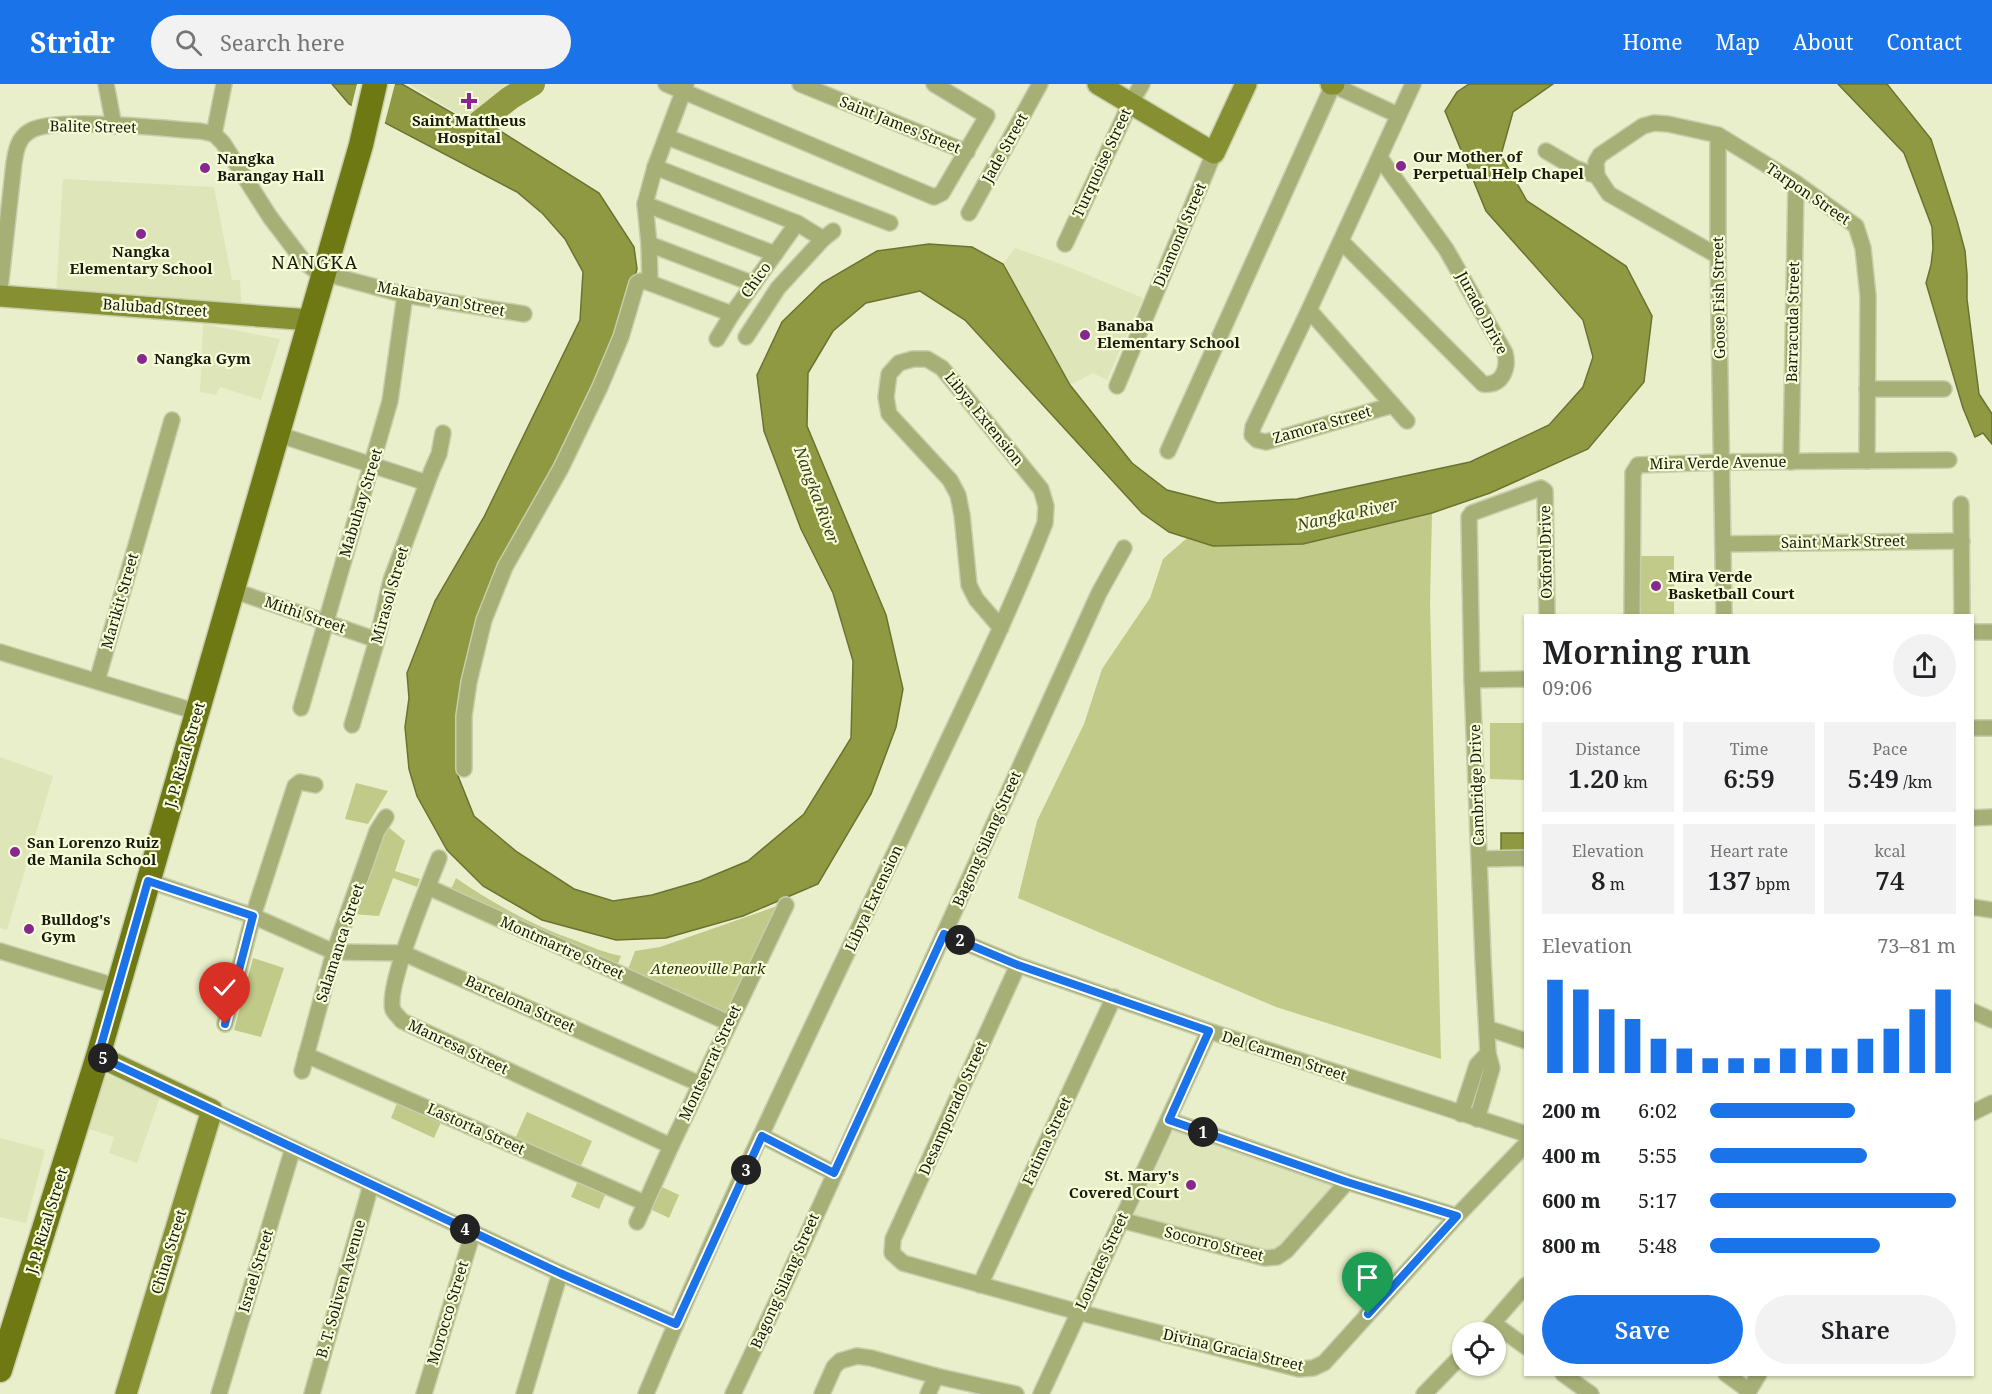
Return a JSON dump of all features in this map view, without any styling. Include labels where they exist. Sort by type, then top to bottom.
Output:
[{"type":"main road","name":"J. P. Rizal Street","points":[[1,1363],[98,1056],[310,320],[375,84]]},
{"type":"street","points":[[106,84],[114,126]]},
{"type":"street","points":[[224,84],[214,134],[223,143],[270,217],[305,263],[309,268],[323,273]]},
{"type":"street","points":[[666,84],[684,88],[938,196],[942,193],[987,116],[934,84]]},
{"type":"street","name":"Saint James Street","points":[[800,84],[967,152]]},
{"type":"street","name":"Jade Street","points":[[969,213],[1040,84]]},
{"type":"street","points":[[1098,84],[1214,153]]},
{"type":"street","name":"Turquoise Street","points":[[1065,244],[1130,104],[1142,84]]},
{"type":"street","name":"Diamond Street","points":[[1117,386],[1214,153],[1246,84]]},
{"type":"street","points":[[1168,451],[1332,84],[1398,115]]},
{"type":"street","points":[[1309,310],[1413,84]]},
{"type":"street","points":[[650,283],[645,204],[655,167],[684,88]]},
{"type":"street","name":"Tarpon Street","points":[[1597,176],[1596,162],[1600,155],[1643,126],[1654,123],[1668,124],[1718,135],[1796,183],[1852,222],[1862,238],[1868,296],[1867,461]]},
{"type":"street","name":"Balite Street","points":[[0,290],[14,163],[22,137],[30,131],[46,125],[114,126],[201,131],[214,134]]},
{"type":"street","name":"Goose Fish Street","points":[[1718,135],[1725,614]]},
{"type":"street","points":[[667,136],[890,223]]},
{"type":"street","points":[[1546,151],[1575,168],[1597,176],[1610,194],[1718,256]]},
{"type":"street","name":"Jurado Drive","points":[[1341,241],[1484,384],[1491,385],[1497,381],[1506,370],[1508,363],[1505,353],[1446,249],[1380,158]]},
{"type":"street","points":[[655,167],[828,235],[778,288],[746,337]]},
{"type":"street","name":"Barracuda Street","points":[[1791,462],[1796,183]]},
{"type":"street","points":[[645,204],[775,254]]},
{"type":"street","name":"Chico","points":[[717,339],[732,314],[797,223]]},
{"type":"street","points":[[649,244],[753,284]]},
{"type":"street","name":"Makabayan Street","points":[[323,273],[405,295],[524,314]]},
{"type":"street","points":[[464,769],[464,716],[469,682],[484,620],[505,567],[561,468],[600,387],[621,337],[635,287],[641,281],[650,283],[732,314]]},
{"type":"street","name":"Mabuhay Street","points":[[301,708],[390,401],[405,295]]},
{"type":"street","name":"Balubad Street","points":[[0,296],[310,320]]},
{"type":"street","name":"Zamora Street","points":[[1393,405],[1266,442],[1257,440],[1252,435],[1253,427],[1309,310],[1393,405],[1407,421]]},
{"type":"street","name":"Libya Extension","points":[[646,1394],[762,1136],[1001,628],[1045,523],[1046,506],[1041,489],[942,368],[927,359],[912,359],[899,363],[889,374],[886,397],[889,414],[950,480],[958,495],[969,585],[976,599],[1001,628]]},
{"type":"street","points":[[1867,389],[1944,389]]},
{"type":"street","name":"Marikit Street","points":[[97,681],[172,420]]},
{"type":"street","name":"Mirasol Street","points":[[352,725],[377,640],[391,580],[439,454],[443,433]]},
{"type":"street","points":[[277,434],[427,483]]},
{"type":"street","name":"Mira Verde Avenue","points":[[1632,614],[1633,473],[1636,466],[1721,462],[1949,460]]},
{"type":"street","name":"Oxford Drive","points":[[1469,517],[1472,513],[1544,488],[1547,614]]},
{"type":"street","points":[[1961,504],[1962,614]]},
{"type":"street","name":"Cambridge Drive","points":[[1469,517],[1472,680],[1488,1053],[1492,1068],[1477,1119]]},
{"type":"street","name":"Saint Mark Street","points":[[1724,544],[1962,541]]},
{"type":"street","name":"Bagong Silang Street","points":[[733,1394],[1099,593],[1124,548]]},
{"type":"street","name":"Mithi Street","points":[[232,590],[377,640]]},
{"type":"street","points":[[1974,633],[1992,633]]},
{"type":"street","points":[[0,652],[197,712]]},
{"type":"street","points":[[1472,680],[1524,679]]},
{"type":"street","points":[[1974,728],[1992,728]]},
{"type":"street","points":[[225,1024],[253,916],[296,786],[300,782],[315,785]]},
{"type":"street","points":[[1974,818],[1992,817]]},
{"type":"street","name":"Salamanca Street","points":[[302,1071],[334,952],[377,831],[386,818]]},
{"type":"street","name":"Manresa Street","points":[[439,858],[403,953],[393,993],[393,1010],[402,1021],[671,1146]]},
{"type":"street","points":[[1480,859],[1524,858]]},
{"type":"street","points":[[148,881],[253,916],[334,952]]},
{"type":"street","name":"Montmartre Street","points":[[428,887],[729,1023]]},
{"type":"street","name":"Montserrat Street","points":[[637,1222],[786,905]]},
{"type":"street","points":[[1974,907],[1992,910]]},
{"type":"street","name":"Del Carmen Street","points":[[944,934],[1018,965],[1209,1031],[1524,1133]]},
{"type":"street","points":[[0,951],[118,987]]},
{"type":"street","name":"Barcelona Street","points":[[334,952],[403,953],[700,1084]]},
{"type":"street","name":"Desamporado Street","points":[[892,1253],[893,1239],[1018,965]]},
{"type":"street","name":"Fatima Street","points":[[980,1285],[1114,997]]},
{"type":"street","points":[[1974,1012],[1992,1020]]},
{"type":"street","points":[[1487,1028],[1524,1040]]},
{"type":"street","name":"Lourdes Street","points":[[1041,1394],[1209,1031]]},
{"type":"street","points":[[1461,1114],[1477,1065],[1488,1053]]},
{"type":"street","name":"Lastorta Street","points":[[306,1055],[645,1203]]},
{"type":"street","points":[[98,1056],[560,1273],[676,1324]]},
{"type":"street","points":[[1974,1112],[1992,1103]]},
{"type":"street","name":"China Street","points":[[126,1394],[212,1110]]},
{"type":"street","points":[[1169,1120],[1347,1182],[1457,1216]]},
{"type":"street","points":[[762,1136],[834,1173]]},
{"type":"street","name":"Divina Gracia Street","points":[[892,1253],[903,1263],[1078,1312],[1299,1369],[1313,1368],[1324,1364],[1457,1216],[1524,1146]]},
{"type":"street","name":"Israel Street","points":[[219,1394],[293,1148]]},
{"type":"street","name":"Socorro Street","points":[[1121,1221],[1265,1258],[1277,1257],[1286,1251],[1347,1182]]},
{"type":"street","name":"B. T. Soliven Avenue","points":[[312,1394],[371,1185]]},
{"type":"street","name":"Morocco Street","points":[[424,1394],[473,1232]]},
{"type":"street","points":[[524,1394],[560,1273]]},
{"type":"street","points":[[1494,1322],[1524,1287]]},
{"type":"street","points":[[1506,1337],[1524,1346]]},
{"type":"street","points":[[822,1394],[834,1367],[840,1361],[849,1358],[871,1358],[936,1376],[1016,1394]]},
{"type":"street","points":[[1424,1394],[1452,1365]]},
{"type":"street","points":[[928,1394],[936,1376]]},
{"type":"street","points":[[1566,1376],[1591,1394]]},
{"type":"street","points":[[1728,1376],[1747,1392],[1758,1376]]},
{"type":"shaded area","name":"Saint Mattheus Hospital","points":[[409,84],[510,84],[490,117],[476,125]]},
{"type":"shaded area","name":"Nangka Elementary School","points":[[63,179],[214,187],[232,280],[240,280],[242,310],[56,293]]},
{"type":"shaded area","name":"Banaba Elementary School","points":[[1015,248],[1061,264],[1143,298],[1107,380],[1093,373],[1070,385],[1003,264]]},
{"type":"shaded area","points":[[203,324],[280,339],[261,400],[220,387],[216,395],[200,392]]},
{"type":"shaded area","name":"San Lorenzo Ruiz de Manila School","points":[[0,757],[53,776],[7,930],[0,928]]},
{"type":"shaded area","points":[[98,1071],[160,1097],[137,1163],[109,1153],[114,1137],[80,1126]]},
{"type":"shaded area","points":[[1175,1127],[1339,1182],[1273,1259],[1132,1219]]},
{"type":"shaded area","points":[[0,1138],[45,1150],[26,1223],[0,1217]]},
{"type":"green space","points":[[1432,513],[1430,603],[1441,1059],[1276,1007],[1018,898],[1037,821],[1084,724],[1102,669],[1150,598],[1163,559],[1187,538],[1213,546],[1303,544]]},
{"type":"green space","name":"Mira Verde Basketball Court","points":[[1639,556],[1674,556],[1674,614],[1639,614]]},
{"type":"green space","points":[[1490,723],[1524,723],[1524,780],[1490,779]]},
{"type":"green space","points":[[356,783],[388,791],[368,824],[345,819]]},
{"type":"green space","points":[[387,826],[405,841],[395,871],[420,879],[417,887],[393,878],[379,916],[353,914],[381,833]]},
{"type":"green space","points":[[456,878],[529,921],[593,948],[621,956],[617,966],[451,889]]},
{"type":"green space","name":"Ateneoville Park","points":[[783,904],[725,1016],[627,972],[635,951],[660,947]]},
{"type":"green space","points":[[253,958],[284,968],[261,1037],[234,1030]]},
{"type":"green space","points":[[398,1101],[442,1120],[434,1138],[391,1118]]},
{"type":"green space","points":[[527,1112],[592,1141],[580,1168],[515,1139]]},
{"type":"green space","points":[[578,1181],[606,1193],[599,1209],[571,1197]]},
{"type":"green space","points":[[660,1186],[679,1195],[669,1218],[650,1209]]},
{"type":"water","name":"Nangka River","points":[[332,84],[402,84],[473,125],[494,127],[599,193],[634,247],[637,269],[619,335],[512,559],[463,708],[456,741],[458,776],[474,816],[517,852],[574,889],[613,901],[652,895],[700,881],[748,861],[804,814],[851,738],[853,661],[833,593],[801,529],[764,431],[757,375],[782,322],[822,283],[877,251],[929,244],[972,247],[1003,264],[1070,385],[1132,463],[1167,490],[1218,503],[1297,499],[1470,462],[1549,425],[1583,387],[1593,357],[1583,320],[1486,211],[1445,111],[1457,92],[1469,84],[1553,84],[1513,112],[1501,155],[1527,201],[1626,266],[1652,316],[1644,382],[1588,449],[1490,493],[1432,513],[1303,544],[1213,546],[1169,532],[1142,513],[965,320],[920,291],[866,303],[833,331],[808,373],[807,426],[886,615],[903,689],[896,727],[871,794],[818,884],[743,916],[666,938],[616,940],[542,920],[483,886],[447,850],[417,796],[409,769],[405,727],[409,698],[407,673],[435,601],[484,517],[580,320],[583,272],[565,239],[543,214],[517,192],[349,104]]},
{"type":"water","points":[[1838,84],[1887,84],[1931,139],[1965,251],[1967,299],[1979,394],[1992,414],[1992,444],[1983,433],[1975,437],[1963,408],[1926,283],[1933,248],[1932,227],[1904,153]]},
{"type":"water","points":[[1501,833],[1524,833],[1524,850],[1501,851]]},
{"type":"pier","points":[[357,84],[395,84],[384,126],[351,108]]},
{"type":"waterway","points":[[456,141],[510,98],[533,84]]},
{"type":"place","name":"Saint Mattheus Hospital","points":[[469,101]]},
{"type":"place","name":"Our Mother of Perpetual Help Chapel","points":[[1401,166]]},
{"type":"place","name":"Nangka Barangay Hall","points":[[205,168]]},
{"type":"place","name":"Nangka Elementary School","points":[[141,234]]},
{"type":"place","name":"Banaba Elementary School","points":[[1085,335]]},
{"type":"place","name":"Nangka Gym","points":[[142,359]]},
{"type":"place","name":"Mira Verde Basketball Court","points":[[1656,586]]},
{"type":"place","name":"San Lorenzo Ruiz de Manila School","points":[[15,852]]},
{"type":"place","name":"Bulldog's Gym","points":[[29,929]]},
{"type":"place","name":"St. Mary's Covered Court","points":[[1191,1185]]},
{"type":"district","name":"NANGKA","points":[[315,263]]},
{"type":"route","points":[[225,1024],[253,916],[148,881],[98,1056],[560,1273],[676,1324],[762,1136],[834,1173],[944,934],[1018,965],[1209,1031],[1169,1120],[1347,1182],[1457,1216],[1368,1314]]}]
